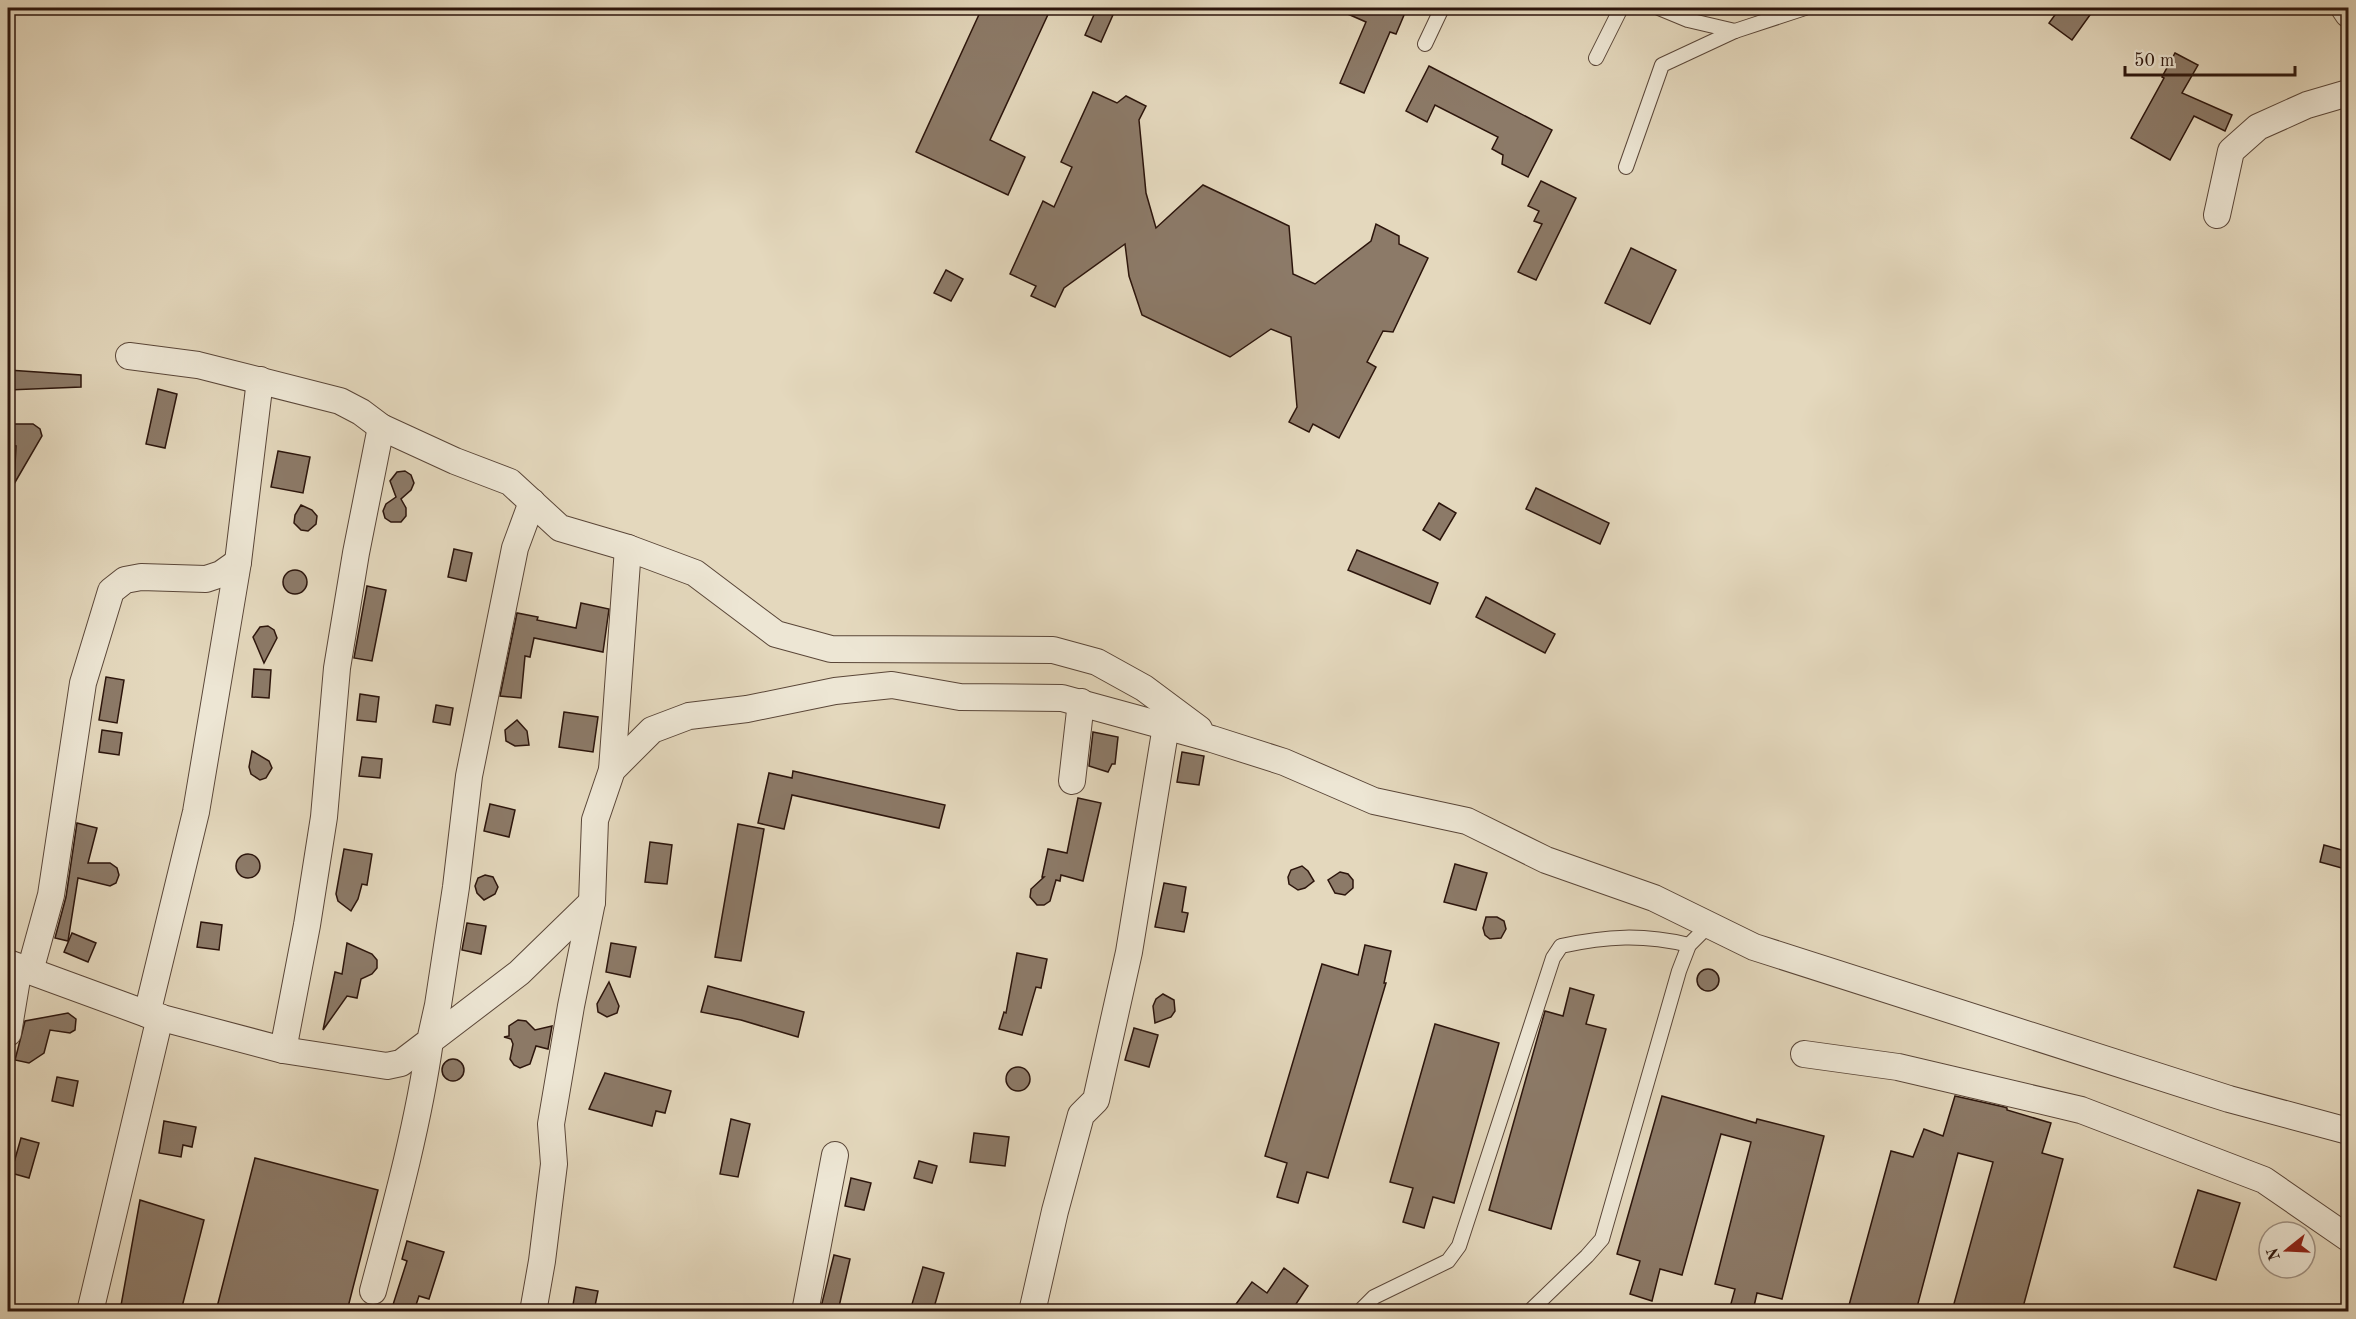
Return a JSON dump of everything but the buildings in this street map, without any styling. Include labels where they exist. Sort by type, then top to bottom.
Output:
[{"type":"street","points":[[2344,8],[2349,14]]},
{"type":"street","points":[[2217,216],[2231,151],[2258,127],[2307,105],[2349,93]]},
{"type":"street","points":[[129,356],[198,365],[340,401],[361,412],[381,427],[455,461],[510,482],[560,528],[628,548],[695,573],[776,634],[831,649],[1053,650],[1097,662],[1144,688],[1212,739]]},
{"type":"street","points":[[90,1311],[196,812],[238,562],[260,380]]},
{"type":"street","points":[[283,1050],[307,925],[324,817],[337,668],[356,553],[381,427]]},
{"type":"street","points":[[373,1291],[403,1182],[425,1075],[456,887],[469,776],[514,548],[532,502]]},
{"type":"street","points":[[533,1311],[542,1262],[554,1164],[551,1124],[592,902],[595,820],[612,770],[628,548]]},
{"type":"street","points":[[8,1033],[19,967],[51,895],[82,683],[111,591],[125,580],[141,577],[206,579],[221,574],[238,562]]},
{"type":"street","points":[[612,770],[652,730],[689,716],[747,709],[836,691],[892,685],[960,697],[1062,698],[1212,739],[1284,762],[1374,801],[1467,822],[1546,860],[1654,898],[1754,947],[2229,1099],[2349,1131]]},
{"type":"street","points":[[1072,781],[1081,702]]},
{"type":"street","points":[[1032,1311],[1081,1115],[1096,1100],[1129,952],[1166,726]]},
{"type":"street","points":[[19,967],[154,1015],[283,1050],[387,1066],[401,1063],[519,973],[592,902]]},
{"type":"street","points":[[1804,1054],[1898,1067],[2081,1110],[2264,1180],[2349,1238]]},
{"type":"street","points":[[805,1311],[835,1155]]},
{"type":"lane","points":[[1425,44],[1442,8]]},
{"type":"lane","points":[[1596,58],[1621,8]]},
{"type":"lane","points":[[1659,8],[1688,20],[1735,32]]},
{"type":"lane","points":[[1626,167],[1662,65],[1735,32],[1805,8]]},
{"type":"lane","points":[[1532,1309],[1602,1239],[1679,971],[1689,945],[1708,926]]},
{"type":"lane","points":[[1359,1311],[1374,1297],[1448,1261],[1459,1246],[1553,958],[1561,946],[1598,938],[1655,937],[1689,945]]}]
